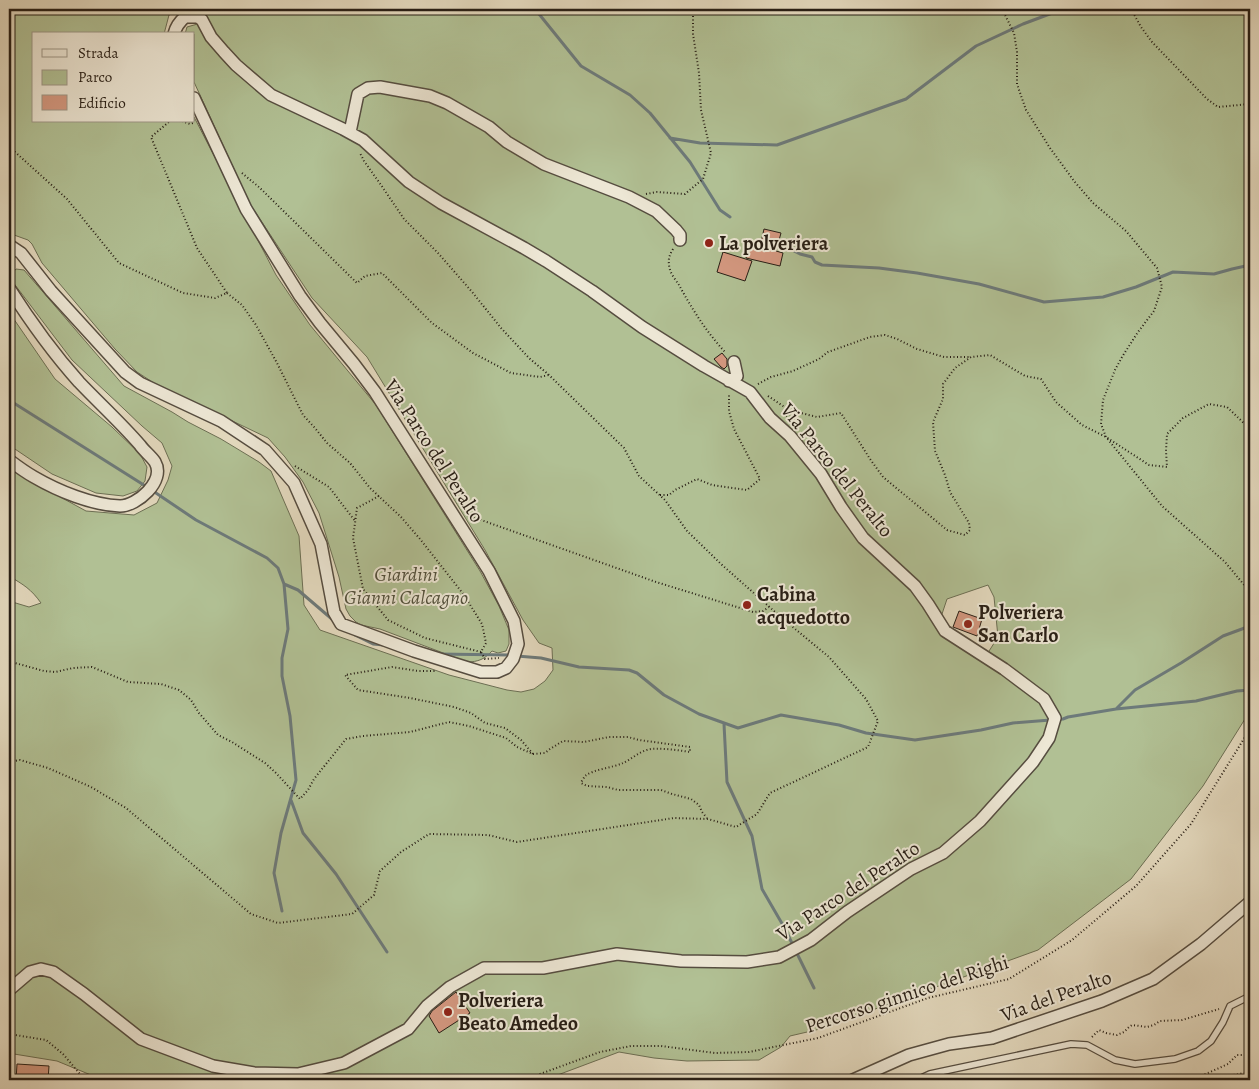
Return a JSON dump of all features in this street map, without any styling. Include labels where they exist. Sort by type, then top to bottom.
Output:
[{"type":"street","name":"Via Parco del Peralto","points":[[9,990],[30,972],[41,970],[53,972],[141,1039],[213,1066],[254,1073],[298,1074],[344,1063],[408,1029],[427,1006],[450,987],[484,968],[543,968],[617,954],[682,961],[747,962],[779,957],[811,940],[846,912],[911,869],[942,853],[980,821],[1033,762],[1049,738],[1055,718],[1044,699],[1004,669],[945,631],[915,586],[862,538],[821,474],[790,436],[770,418],[750,392],[729,381],[642,326],[546,261],[441,203],[409,182],[363,140],[271,95],[236,65],[211,37],[202,20],[198,17],[185,17],[179,22],[175,32]]},
{"type":"street","points":[[350,132],[358,94],[368,88],[380,87],[430,96],[447,103],[489,127],[504,146],[544,164],[629,197],[656,211],[676,230],[680,235],[680,240]]},
{"type":"street","name":"Via Parco del Peralto","points":[[195,100],[246,209],[300,296],[375,392],[489,571],[514,621],[518,644],[513,659]]},
{"type":"street","points":[[9,246],[21,253],[51,291],[125,372],[140,383],[221,421],[265,450],[294,483],[321,544],[334,612],[341,624],[414,651],[481,672],[497,672],[506,668],[513,659]]},
{"type":"street","points":[[9,288],[33,325],[78,381],[155,463],[157,472],[150,489],[136,502],[126,506],[117,506],[87,500],[61,490],[33,477],[9,460]]},
{"type":"street","points":[[729,381],[737,376],[734,362]]},
{"type":"street","name":"Via del Peralto","points":[[853,1080],[909,1056],[949,1044],[992,1038],[1102,1001],[1153,979],[1201,944],[1250,902]]},
{"type":"lane","points":[[917,1080],[937,1072],[1071,1044],[1091,1046],[1115,1060],[1135,1064],[1175,1059],[1198,1051],[1212,1041],[1230,1006],[1250,996]]},
{"type":"path","points":[[629,197],[657,192],[685,194],[703,179],[711,153],[701,110],[699,74],[693,34],[693,9]]},
{"type":"path","points":[[1002,9],[1014,33],[1017,52],[1016,84],[1026,110],[1074,181],[1093,203],[1126,231],[1157,268],[1162,287],[1154,311],[1122,357],[1103,400],[1101,424],[1106,437],[1162,506],[1225,562],[1250,592]]},
{"type":"path","points":[[1131,9],[1152,42],[1207,99],[1218,107],[1250,104]]},
{"type":"path","points":[[169,122],[151,137],[197,248],[227,293],[242,305],[256,325],[303,415],[401,517],[464,595],[482,624],[486,643],[482,652],[485,659],[496,657],[513,659]]},
{"type":"path","points":[[9,762],[20,760],[48,768],[91,786],[126,808],[251,914],[278,923],[352,914],[374,894],[380,871],[401,852],[429,834],[488,835],[517,842],[674,818],[708,819],[736,827],[757,814],[770,793],[868,747],[878,721],[866,699],[829,657],[769,607],[687,531],[660,495],[639,476],[624,448],[529,358],[501,328],[438,253],[404,219],[382,184],[364,161],[350,132]]},
{"type":"path","points":[[9,139],[14,151],[68,199],[119,263],[183,293],[215,298],[227,293]]},
{"type":"path","points":[[238,170],[260,188],[357,283],[365,276],[382,273],[432,323],[473,353],[511,373],[540,377],[549,375]]},
{"type":"path","points":[[680,240],[670,254],[668,263],[670,270],[689,304],[715,342],[734,362]]},
{"type":"path","points":[[755,386],[771,377],[793,371],[828,352],[870,337],[886,335],[917,349],[944,357],[990,355],[1025,376],[1041,379],[1056,402],[1082,425],[1106,437],[1149,466],[1167,467],[1167,434],[1184,418],[1209,404],[1226,407],[1250,429]]},
{"type":"path","points":[[795,412],[817,417],[840,413],[883,477],[947,530],[965,535],[970,530],[969,523],[950,492],[935,451],[933,422],[943,399],[943,384],[955,368],[971,357]]},
{"type":"path","points":[[660,495],[669,495],[697,479],[712,485],[747,490],[760,479],[734,429],[729,411],[729,381]]},
{"type":"path","points":[[297,467],[329,487],[356,521]]},
{"type":"path","points":[[379,496],[357,508],[353,538],[363,589],[388,620],[425,638],[482,652]]},
{"type":"path","points":[[467,515],[665,585],[753,612],[763,612],[769,607]]},
{"type":"path","points":[[9,661],[44,671],[55,672],[73,668],[92,667],[128,682],[162,684],[179,690],[191,700],[218,735],[264,763],[300,799],[346,739],[410,732],[449,722],[469,726],[506,738],[517,747],[534,754],[545,753],[563,740],[584,742],[615,736],[628,736],[639,740],[690,747],[690,752],[669,748],[643,751],[612,768],[603,768],[585,776],[581,783],[587,786],[608,787],[618,790],[661,790],[691,799],[699,805],[708,819]]},
{"type":"path","points":[[438,671],[418,671],[392,667],[345,675],[358,690],[437,702],[471,713],[485,724],[505,728],[522,740],[534,754]]},
{"type":"path","name":"Percorso ginnico del Righi","points":[[531,1080],[540,1074],[600,1052],[632,1046],[660,1046],[715,1053],[749,1052],[818,1038],[928,998],[1009,979],[1072,940],[1136,886],[1191,824],[1250,730]]},
{"type":"path","points":[[1091,1046],[1090,1043],[1093,1035],[1099,1030],[1117,1035],[1132,1025],[1147,1027],[1160,1021],[1182,1020],[1230,1006]]},
{"type":"path","points":[[9,1034],[46,1040],[63,1054],[85,1080]]},
{"type":"path","points":[[1196,1080],[1228,1064],[1237,1055],[1250,1055]]},
{"type":"path","points":[[1206,1080],[1250,1072]]},
{"type":"green space","name":"Giardini Gianni Calcagno","points":[[9,9],[180,9],[169,15],[165,32],[32,32],[32,122],[195,122],[195,119],[276,275],[310,325],[376,405],[480,571],[499,606],[509,630],[509,644],[506,651],[498,653],[492,651],[481,660],[467,662],[380,629],[356,622],[346,609],[339,577],[319,513],[303,482],[285,457],[268,438],[157,385],[137,372],[42,263],[32,244],[28,240],[14,235],[9,228]]},
{"type":"green space","points":[[199,9],[1250,9],[1250,711],[1203,786],[1131,879],[1038,950],[820,1029],[790,1036],[781,1047],[759,1060],[687,1061],[619,1052],[547,1080],[103,1080],[57,1061],[14,1054],[9,1055],[9,601],[29,607],[41,603],[27,588],[9,576],[9,469],[86,511],[134,515],[157,503],[168,480],[172,466],[162,443],[72,360],[9,277],[16,269],[24,270],[124,386],[221,439],[271,471],[299,536],[304,605],[320,630],[449,675],[507,690],[521,692],[534,689],[545,681],[553,670],[552,648],[539,643],[523,620],[485,550],[367,357],[312,298],[250,204],[195,84],[195,32],[186,32],[187,27],[208,21]],"holes":[[[988,585],[994,597],[998,637],[982,662],[937,629],[947,599]]]},
{"type":"green space","points":[[9,312],[55,379],[112,427],[140,454],[147,467],[145,481],[137,491],[123,496],[96,493],[52,474],[9,445]]},
{"type":"building","points":[[764,229],[781,233],[776,251],[783,253],[780,266],[746,258],[749,245],[760,247]]},
{"type":"building","points":[[723,252],[752,261],[745,281],[717,272]]},
{"type":"building","points":[[722,353],[727,359],[727,366],[724,369],[714,359]]},
{"type":"building","name":"Polveriera San Carlo","points":[[959,611],[982,619],[977,636],[953,627]]},
{"type":"building","name":"Polveriera Beato Amedeo","points":[[456,992],[470,1013],[439,1033],[429,1016],[432,1011]]},
{"type":"building","points":[[17,1064],[49,1066],[48,1080],[16,1080]]},
{"type":"waterway","points":[[535,9],[581,66],[630,95],[650,113],[690,162],[720,210],[730,217]]},
{"type":"waterway","points":[[670,138],[700,143],[777,145],[906,99],[976,46],[1023,24],[1063,9]]},
{"type":"waterway","points":[[788,248],[812,257],[815,262],[822,265],[879,268],[917,273],[979,284],[1044,302],[1103,297],[1136,287],[1173,272],[1214,274],[1250,265]]},
{"type":"waterway","points":[[9,400],[147,487]]},
{"type":"waterway","points":[[153,491],[196,520],[267,558],[278,568],[284,584],[288,629],[282,658],[282,676],[290,716],[296,780],[281,833],[274,873],[282,911]]},
{"type":"waterway","points":[[284,584],[298,590],[333,620]]},
{"type":"waterway","points":[[1116,709],[1135,690],[1223,636],[1250,626]]},
{"type":"waterway","points":[[355,635],[373,644],[384,645]]},
{"type":"waterway","points":[[437,654],[511,655]]},
{"type":"waterway","points":[[517,656],[541,658],[579,667],[629,670],[637,673],[664,695],[699,714],[738,728],[781,715],[839,725],[866,733],[915,740],[1013,723],[1063,719],[1116,709],[1196,701],[1237,691],[1250,690]]},
{"type":"waterway","points":[[724,724],[727,782],[752,836],[762,889],[784,927],[814,988]]},
{"type":"waterway","points":[[291,800],[303,833],[336,874],[387,952]]},
{"type":"place","name":"La polveriera","points":[[709,243]]},
{"type":"place","name":"Cabina acquedotto","points":[[747,605]]},
{"type":"place","name":"Polveriera San Carlo","points":[[968,624]]},
{"type":"place","name":"Polveriera Beato Amedeo","points":[[448,1012]]}]
